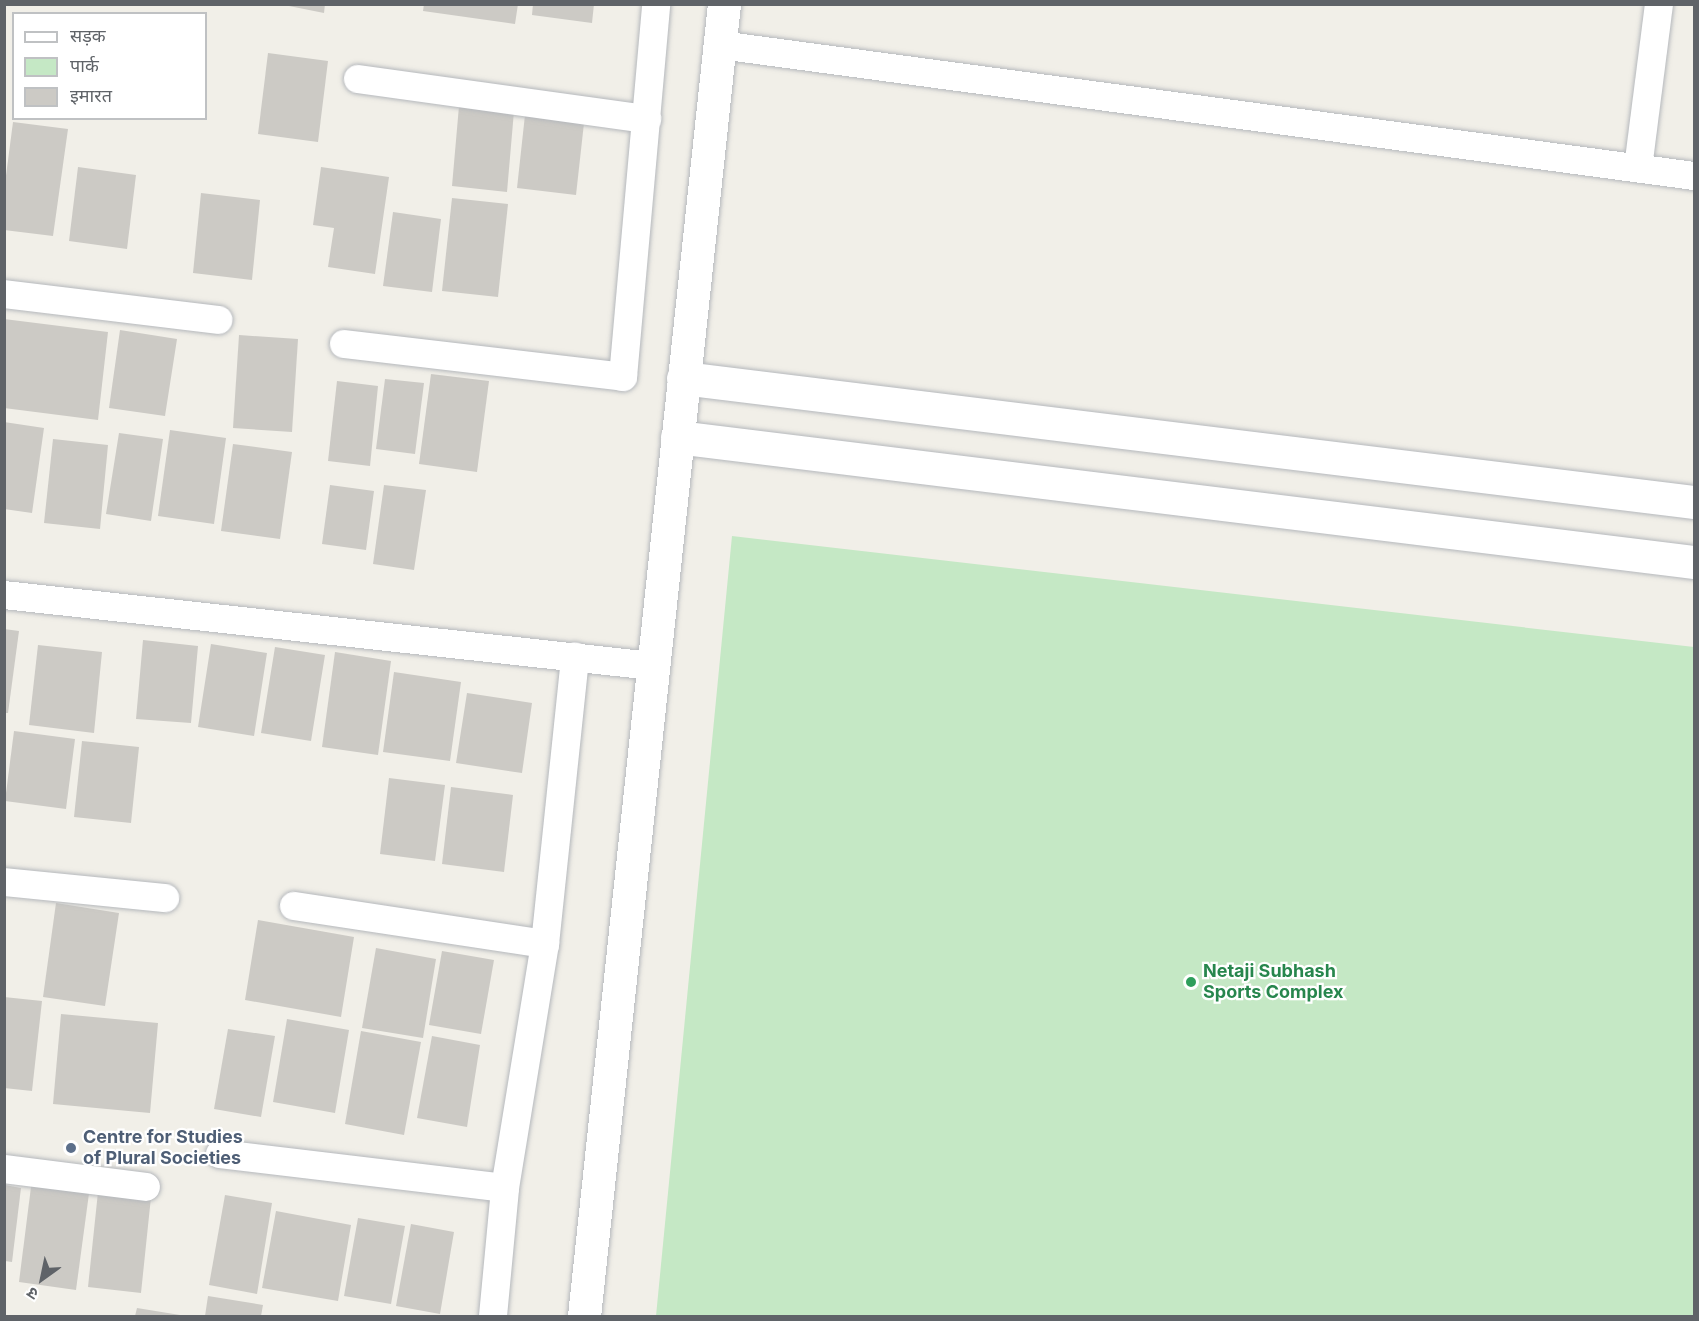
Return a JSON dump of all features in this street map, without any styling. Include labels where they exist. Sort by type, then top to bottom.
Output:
[{"type":"street","points":[[344,344],[623,377],[656,4]]},
{"type":"street","points":[[584,1317],[651,666],[724,4]]},
{"type":"street","points":[[1638,168],[1659,4]]},
{"type":"street","points":[[720,45],[1695,176]]},
{"type":"street","points":[[358,80],[647,119]]},
{"type":"street","points":[[4,294],[218,320]]},
{"type":"street","points":[[683,378],[1695,502]]},
{"type":"street","points":[[677,437],[1695,562]]},
{"type":"street","points":[[4,595],[651,666]]},
{"type":"street","points":[[493,1317],[505,1188],[545,944],[575,657]]},
{"type":"street","points":[[4,882],[165,898]]},
{"type":"street","points":[[294,906],[545,944]]},
{"type":"street","points":[[220,1154],[505,1188]]},
{"type":"street","points":[[4,1169],[146,1187]]},
{"type":"green space","name":"Netaji Subhash Sports Complex","points":[[732,536],[1694,647],[1694,1316],[656,1316]]},
{"type":"building","points":[[279,4],[325,4],[324,13]]},
{"type":"building","points":[[424,4],[518,4],[515,24],[423,11]]},
{"type":"building","points":[[533,4],[594,4],[592,23],[532,15]]},
{"type":"building","points":[[268,53],[328,61],[318,142],[258,134]]},
{"type":"building","points":[[459,106],[514,111],[507,192],[452,186]]},
{"type":"building","points":[[525,115],[584,123],[576,195],[517,188]]},
{"type":"building","points":[[13,122],[68,129],[53,236],[4,230],[4,191]]},
{"type":"building","points":[[78,167],[136,175],[127,249],[69,241]]},
{"type":"building","points":[[321,167],[389,177],[375,274],[328,267],[334,228],[313,225]]},
{"type":"building","points":[[201,193],[260,200],[252,280],[193,273]]},
{"type":"building","points":[[452,198],[508,204],[498,297],[442,291]]},
{"type":"building","points":[[393,212],[441,219],[432,292],[383,286]]},
{"type":"building","points":[[4,319],[108,332],[98,420],[4,408]]},
{"type":"building","points":[[120,330],[177,339],[165,416],[109,408]]},
{"type":"building","points":[[239,335],[298,339],[292,432],[233,428]]},
{"type":"building","points":[[431,374],[489,381],[477,472],[419,464]]},
{"type":"building","points":[[385,379],[424,383],[415,454],[376,449]]},
{"type":"building","points":[[337,381],[378,386],[370,466],[328,461]]},
{"type":"building","points":[[4,422],[44,428],[32,513],[4,509]]},
{"type":"building","points":[[170,430],[226,438],[214,524],[158,516]]},
{"type":"building","points":[[119,433],[163,439],[151,521],[106,514]]},
{"type":"building","points":[[53,439],[108,445],[100,529],[44,523]]},
{"type":"building","points":[[233,444],[292,452],[280,539],[221,531]]},
{"type":"building","points":[[330,485],[374,491],[366,550],[322,544]]},
{"type":"building","points":[[384,485],[426,490],[414,570],[373,564]]},
{"type":"building","points":[[4,629],[19,631],[8,713],[4,713]]},
{"type":"building","points":[[143,640],[198,646],[191,723],[136,719]]},
{"type":"building","points":[[211,644],[267,653],[254,736],[198,727]]},
{"type":"building","points":[[38,645],[102,652],[94,733],[29,725]]},
{"type":"building","points":[[275,647],[325,655],[311,741],[261,733]]},
{"type":"building","points":[[335,652],[391,661],[378,755],[322,747]]},
{"type":"building","points":[[394,672],[461,682],[450,761],[383,752]]},
{"type":"building","points":[[467,693],[532,703],[522,773],[456,763]]},
{"type":"building","points":[[14,731],[75,739],[66,809],[5,801]]},
{"type":"building","points":[[82,741],[139,747],[131,823],[74,817]]},
{"type":"building","points":[[389,778],[445,785],[435,861],[380,854]]},
{"type":"building","points":[[451,787],[513,795],[504,872],[442,864]]},
{"type":"building","points":[[56,903],[119,913],[105,1006],[43,997]]},
{"type":"building","points":[[258,920],[354,937],[341,1017],[245,1000]]},
{"type":"building","points":[[376,948],[436,959],[423,1038],[362,1028]]},
{"type":"building","points":[[442,951],[494,960],[481,1034],[429,1025]]},
{"type":"building","points":[[4,997],[42,1001],[32,1091],[4,1088]]},
{"type":"building","points":[[61,1014],[158,1023],[150,1113],[53,1104]]},
{"type":"building","points":[[287,1019],[349,1030],[335,1113],[273,1102]]},
{"type":"building","points":[[228,1029],[275,1036],[261,1117],[214,1109]]},
{"type":"building","points":[[361,1031],[421,1042],[404,1135],[345,1124]]},
{"type":"building","points":[[432,1036],[480,1045],[467,1127],[417,1118]]},
{"type":"building","points":[[32,1179],[90,1186],[76,1290],[19,1282]]},
{"type":"building","points":[[5,1185],[21,1188],[12,1262],[5,1261]]},
{"type":"building","points":[[98,1192],[151,1197],[141,1293],[88,1287]]},
{"type":"building","points":[[225,1195],[272,1203],[257,1294],[209,1285]]},
{"type":"building","points":[[276,1211],[351,1225],[338,1301],[262,1288]]},
{"type":"building","points":[[358,1218],[405,1226],[391,1304],[344,1296]]},
{"type":"building","points":[[411,1224],[454,1232],[440,1314],[396,1306]]},
{"type":"building","points":[[208,1296],[263,1305],[261,1316],[205,1316]]},
{"type":"building","points":[[137,1308],[180,1315],[180,1316],[135,1316]]},
{"type":"place","name":"Netaji Subhash Sports Complex","points":[[1191,982]]},
{"type":"place","name":"Centre for Studies of Plural Societies","points":[[71,1148]]}]
